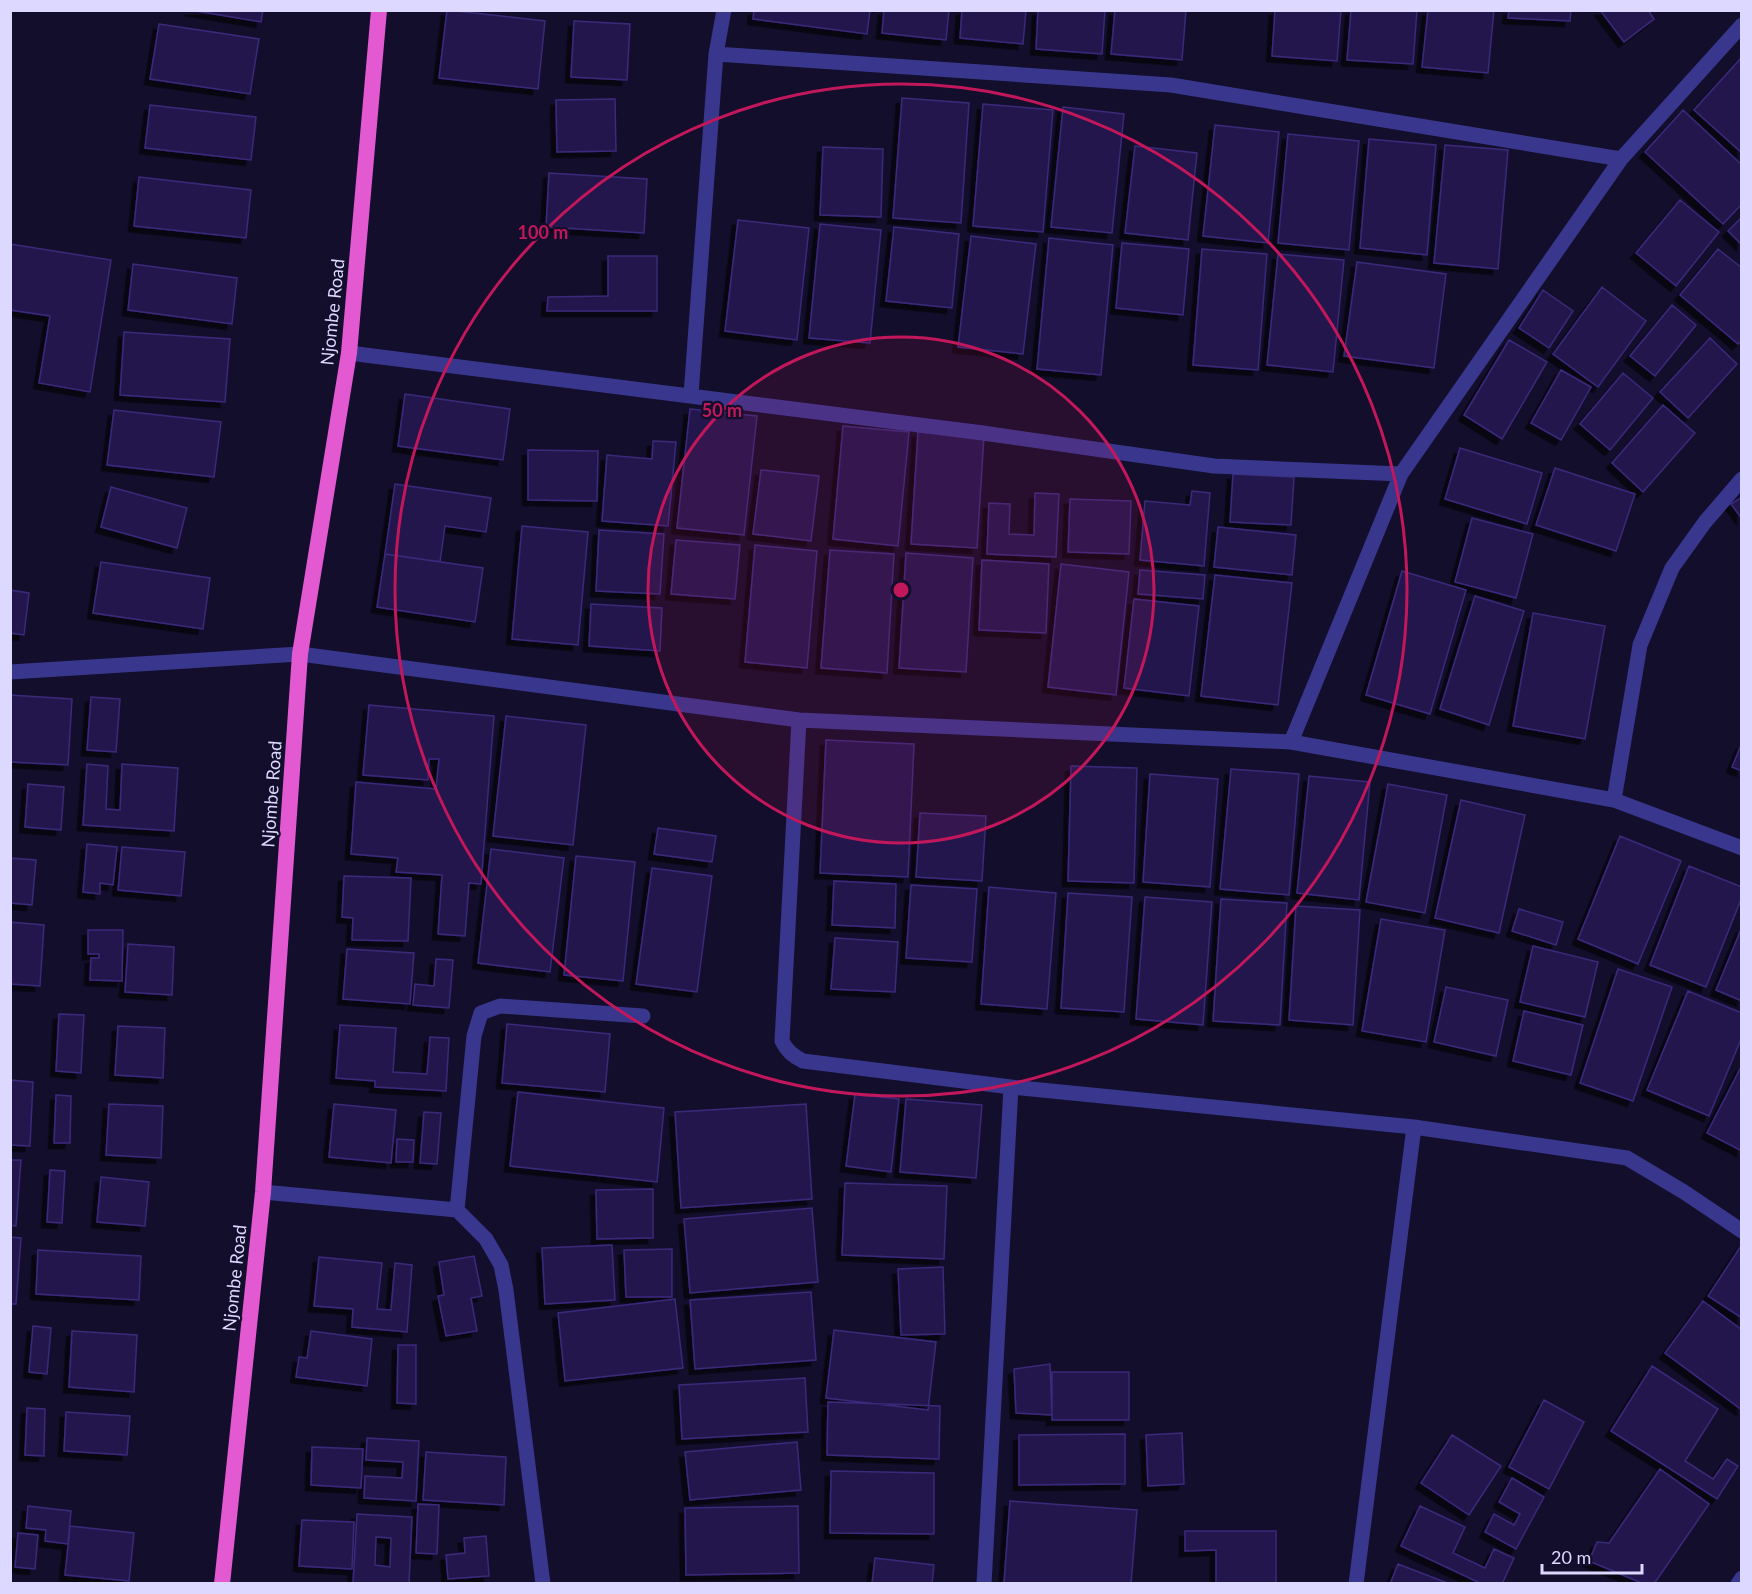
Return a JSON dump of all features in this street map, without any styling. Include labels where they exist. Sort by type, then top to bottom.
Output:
[{"type":"highway","name":"Njombe Road","points":[[222,1584],[262,1192],[300,654],[349,353],[379,10]]},
{"type":"street","points":[[691,395],[716,54],[724,10]]},
{"type":"street","points":[[1291,742],[1401,474],[1621,159],[1742,26]]},
{"type":"street","points":[[716,54],[1171,86],[1621,159]]},
{"type":"street","points":[[349,353],[983,433],[1214,466],[1401,474]]},
{"type":"street","points":[[1614,800],[1640,645],[1672,568],[1705,522],[1742,479]]},
{"type":"street","points":[[10,672],[300,654],[799,720],[1291,742],[1614,800],[1742,848]]},
{"type":"street","points":[[799,720],[782,1041],[787,1051],[803,1061],[1011,1087],[1414,1127],[1627,1158],[1742,1230]]},
{"type":"street","points":[[457,1210],[474,1036],[481,1012],[500,1006],[643,1016]]},
{"type":"street","points":[[984,1584],[1011,1087]]},
{"type":"street","points":[[1356,1584],[1414,1127]]},
{"type":"street","points":[[262,1192],[457,1210],[486,1239],[501,1265],[543,1584]]},
{"type":"street","points":[[1737,1584],[1742,1578]]},
{"type":"building","points":[[190,10],[263,10],[261,22]]},
{"type":"building","points":[[447,10],[545,21],[538,89],[439,78]]},
{"type":"building","points":[[754,10],[870,10],[867,34],[753,19]]},
{"type":"building","points":[[884,10],[949,10],[946,40],[882,33]]},
{"type":"building","points":[[962,10],[1026,10],[1023,44],[960,38]]},
{"type":"building","points":[[1038,10],[1105,10],[1102,54],[1036,49]]},
{"type":"building","points":[[1115,10],[1186,10],[1182,60],[1111,54]]},
{"type":"building","points":[[1275,10],[1341,10],[1337,61],[1272,56]]},
{"type":"building","points":[[1351,10],[1417,10],[1413,64],[1347,60]]},
{"type":"building","points":[[1428,10],[1494,10],[1488,73],[1422,67]]},
{"type":"building","points":[[1509,10],[1571,10],[1570,21],[1508,18]]},
{"type":"building","points":[[1600,10],[1648,10],[1654,19],[1624,42]]},
{"type":"building","points":[[574,21],[630,24],[627,80],[571,77]]},
{"type":"building","points":[[159,24],[259,39],[250,94],[150,79]]},
{"type":"building","points":[[1742,57],[1742,153],[1694,110]]},
{"type":"building","points":[[902,98],[969,103],[961,223],[893,218]]},
{"type":"building","points":[[615,99],[616,151],[557,152],[556,100]]},
{"type":"building","points":[[983,104],[1053,110],[1043,232],[973,226]]},
{"type":"building","points":[[150,105],[256,117],[251,160],[145,148]]},
{"type":"building","points":[[1063,107],[1124,114],[1112,233],[1051,227]]},
{"type":"building","points":[[1683,110],[1742,165],[1742,204],[1723,224],[1645,152]]},
{"type":"building","points":[[1215,125],[1279,132],[1268,243],[1203,236]]},
{"type":"building","points":[[1288,134],[1359,141],[1349,250],[1278,243]]},
{"type":"building","points":[[1369,139],[1436,145],[1427,255],[1360,248]]},
{"type":"building","points":[[1445,145],[1508,150],[1498,269],[1434,263]]},
{"type":"building","points":[[1135,146],[1197,153],[1188,240],[1125,233]]},
{"type":"building","points":[[823,147],[883,149],[881,217],[820,215]]},
{"type":"building","points":[[549,173],[647,179],[644,233],[546,227]]},
{"type":"building","points":[[139,177],[251,190],[246,238],[134,226]]},
{"type":"building","points":[[1680,200],[1719,232],[1676,286],[1636,253]]},
{"type":"building","points":[[1742,217],[1742,245],[1728,231]]},
{"type":"building","points":[[738,220],[809,228],[797,340],[725,331]]},
{"type":"building","points":[[820,224],[881,230],[870,343],[809,338]]},
{"type":"building","points":[[894,227],[959,234],[952,308],[886,301]]},
{"type":"building","points":[[971,236],[1036,244],[1023,354],[958,347]]},
{"type":"building","points":[[1049,238],[1113,245],[1101,375],[1037,369]]},
{"type":"building","points":[[1122,243],[1189,249],[1183,315],[1116,308]]},
{"type":"building","points":[[10,244],[111,260],[90,392],[39,383],[50,316],[10,310]]},
{"type":"building","points":[[1202,249],[1267,254],[1258,370],[1193,365]]},
{"type":"building","points":[[1718,249],[1742,268],[1742,340],[1738,344],[1680,295]]},
{"type":"building","points":[[1278,254],[1344,260],[1333,372],[1267,365]]},
{"type":"building","points":[[608,256],[657,256],[657,311],[547,311],[548,297],[608,296]]},
{"type":"building","points":[[1357,262],[1446,274],[1434,368],[1344,356]]},
{"type":"building","points":[[133,264],[237,278],[232,324],[128,310]]},
{"type":"building","points":[[1602,287],[1646,321],[1598,387],[1553,354]]},
{"type":"building","points":[[1543,290],[1573,311],[1549,348],[1519,328]]},
{"type":"building","points":[[1672,305],[1696,325],[1655,376],[1630,356]]},
{"type":"building","points":[[124,332],[230,339],[225,402],[120,395]]},
{"type":"building","points":[[1710,338],[1737,364],[1688,418],[1660,392]]},
{"type":"building","points":[[1509,340],[1547,362],[1502,439],[1464,415]]},
{"type":"building","points":[[1561,370],[1591,387],[1561,440],[1531,423]]},
{"type":"building","points":[[1623,373],[1653,398],[1610,450],[1580,424]]},
{"type":"building","points":[[405,394],[510,409],[503,460],[398,446]]},
{"type":"building","points":[[1663,405],[1695,433],[1643,492],[1612,463]]},
{"type":"building","points":[[690,409],[757,416],[744,535],[677,528]]},
{"type":"building","points":[[114,410],[221,422],[214,477],[107,465]]},
{"type":"building","points":[[843,426],[909,432],[898,546],[833,539]]},
{"type":"building","points":[[918,432],[984,436],[977,548],[911,544]]},
{"type":"building","points":[[653,441],[676,442],[668,526],[602,521],[607,455],[652,459]]},
{"type":"building","points":[[1460,448],[1542,473],[1527,524],[1445,499]]},
{"type":"building","points":[[528,450],[598,451],[597,501],[528,500]]},
{"type":"building","points":[[1555,468],[1635,494],[1616,551],[1536,525]]},
{"type":"building","points":[[761,470],[819,476],[811,541],[753,534]]},
{"type":"building","points":[[1233,474],[1294,477],[1291,525],[1230,522]]},
{"type":"building","points":[[395,484],[491,498],[486,532],[445,526],[440,562],[385,554]]},
{"type":"building","points":[[111,487],[187,508],[177,548],[101,527]]},
{"type":"building","points":[[1192,491],[1210,493],[1204,566],[1140,560],[1145,501],[1190,505]]},
{"type":"building","points":[[1035,493],[1059,494],[1056,557],[987,554],[989,503],[1010,504],[1009,534],[1034,535]]},
{"type":"building","points":[[1742,497],[1742,519],[1731,504]]},
{"type":"building","points":[[1070,499],[1131,501],[1129,554],[1068,552]]},
{"type":"building","points":[[1472,518],[1533,534],[1516,598],[1455,582]]},
{"type":"building","points":[[522,526],[588,532],[578,645],[512,639]]},
{"type":"building","points":[[1218,527],[1296,535],[1292,575],[1214,567]]},
{"type":"building","points":[[599,530],[664,534],[660,594],[596,591]]},
{"type":"building","points":[[676,540],[740,545],[735,599],[671,594]]},
{"type":"building","points":[[755,545],[817,551],[807,668],[745,662]]},
{"type":"building","points":[[830,550],[894,554],[887,673],[821,668]]},
{"type":"building","points":[[906,553],[973,558],[966,672],[899,668]]},
{"type":"building","points":[[385,554],[483,568],[475,622],[377,607]]},
{"type":"building","points":[[982,560],[1049,564],[1046,633],[979,630]]},
{"type":"building","points":[[101,562],[210,578],[203,629],[93,613]]},
{"type":"building","points":[[1061,564],[1129,572],[1116,695],[1048,687]]},
{"type":"building","points":[[1140,570],[1205,575],[1203,599],[1138,594]]},
{"type":"building","points":[[1402,571],[1466,590],[1430,714],[1366,695]]},
{"type":"building","points":[[1215,575],[1292,583],[1278,705],[1201,696]]},
{"type":"building","points":[[10,590],[29,593],[24,635],[10,633]]},
{"type":"building","points":[[1475,596],[1524,611],[1489,725],[1440,709]]},
{"type":"building","points":[[1134,599],[1199,606],[1189,696],[1124,688]]},
{"type":"building","points":[[591,604],[662,608],[660,651],[589,646]]},
{"type":"building","points":[[1533,613],[1605,626],[1585,739],[1513,726]]},
{"type":"building","points":[[10,695],[72,699],[68,765],[10,762]]},
{"type":"building","points":[[91,697],[120,699],[116,752],[87,750]]},
{"type":"building","points":[[369,705],[494,716],[481,884],[469,883],[465,936],[438,934],[442,875],[396,872],[398,858],[351,854],[356,782],[436,789],[439,759],[429,759],[428,780],[363,775]]},
{"type":"building","points":[[506,716],[586,725],[573,845],[493,836]]},
{"type":"building","points":[[826,740],[914,744],[908,877],[820,873]]},
{"type":"building","points":[[1742,743],[1742,771],[1732,767]]},
{"type":"building","points":[[87,764],[108,766],[106,809],[120,810],[122,764],[178,768],[174,831],[83,825]]},
{"type":"building","points":[[1071,766],[1137,768],[1134,883],[1068,881]]},
{"type":"building","points":[[1231,769],[1299,774],[1289,895],[1220,889]]},
{"type":"building","points":[[1150,774],[1218,779],[1210,887],[1143,882]]},
{"type":"building","points":[[1309,776],[1370,782],[1359,900],[1297,893]]},
{"type":"building","points":[[28,784],[64,787],[61,830],[25,827]]},
{"type":"building","points":[[1388,784],[1447,795],[1425,913],[1366,902]]},
{"type":"building","points":[[1461,800],[1525,815],[1499,933],[1435,918]]},
{"type":"building","points":[[920,813],[986,816],[982,881],[916,877]]},
{"type":"building","points":[[658,828],[716,836],[712,862],[654,854]]},
{"type":"building","points":[[1620,836],[1681,861],[1638,964],[1578,939]]},
{"type":"building","points":[[87,844],[117,847],[113,885],[100,883],[100,894],[83,892]]},
{"type":"building","points":[[122,847],[185,852],[181,896],[118,890]]},
{"type":"building","points":[[491,849],[564,858],[550,972],[478,963]]},
{"type":"building","points":[[576,856],[635,862],[623,981],[564,975]]},
{"type":"building","points":[[10,858],[36,860],[32,905],[10,903]]},
{"type":"building","points":[[1689,866],[1742,887],[1742,897],[1706,987],[1650,965]]},
{"type":"building","points":[[652,868],[712,876],[697,992],[636,984]]},
{"type":"building","points":[[344,876],[411,878],[408,941],[352,940],[353,918],[342,917]]},
{"type":"building","points":[[834,881],[896,884],[895,928],[832,925]]},
{"type":"building","points":[[911,885],[977,889],[972,962],[906,958]]},
{"type":"building","points":[[989,887],[1056,893],[1047,1009],[981,1004]]},
{"type":"building","points":[[1068,893],[1132,897],[1124,1012],[1061,1008]]},
{"type":"building","points":[[1145,897],[1212,902],[1203,1025],[1136,1019]]},
{"type":"building","points":[[1221,899],[1287,903],[1280,1025],[1213,1021]]},
{"type":"building","points":[[1296,906],[1360,910],[1353,1025],[1289,1020]]},
{"type":"building","points":[[1519,909],[1563,922],[1556,945],[1512,931]]},
{"type":"building","points":[[1381,919],[1445,930],[1426,1042],[1362,1031]]},
{"type":"building","points":[[10,922],[44,925],[40,986],[10,984]]},
{"type":"building","points":[[1742,927],[1742,1001],[1716,990]]},
{"type":"building","points":[[88,930],[123,930],[122,981],[90,980],[91,958],[99,958],[99,954],[88,954]]},
{"type":"building","points":[[835,938],[898,942],[895,992],[831,989]]},
{"type":"building","points":[[128,944],[174,947],[172,995],[125,992]]},
{"type":"building","points":[[1533,946],[1598,962],[1585,1017],[1520,1002]]},
{"type":"building","points":[[347,949],[414,953],[410,1004],[343,999]]},
{"type":"building","points":[[436,959],[453,960],[449,1008],[413,1005],[415,984],[434,986]]},
{"type":"building","points":[[1618,969],[1672,987],[1633,1101],[1580,1083]]},
{"type":"building","points":[[1446,987],[1508,1000],[1496,1056],[1434,1042]]},
{"type":"building","points":[[1688,991],[1742,1013],[1742,1037],[1709,1116],[1647,1090]]},
{"type":"building","points":[[1524,1011],[1583,1025],[1571,1075],[1513,1061]]},
{"type":"building","points":[[59,1014],[84,1015],[81,1073],[56,1071]]},
{"type":"building","points":[[507,1024],[610,1034],[605,1092],[502,1083]]},
{"type":"building","points":[[340,1025],[396,1028],[393,1072],[427,1074],[430,1037],[449,1038],[446,1091],[375,1087],[375,1081],[336,1078]]},
{"type":"building","points":[[118,1026],[165,1028],[163,1078],[115,1075]]},
{"type":"building","points":[[1742,1065],[1742,1151],[1707,1133]]},
{"type":"building","points":[[10,1080],[33,1082],[30,1146],[10,1145]]},
{"type":"building","points":[[518,1092],[664,1108],[657,1182],[510,1166]]},
{"type":"building","points":[[855,1094],[899,1099],[891,1172],[846,1166]]},
{"type":"building","points":[[56,1095],[71,1096],[70,1143],[54,1143]]},
{"type":"building","points":[[906,1099],[982,1105],[976,1178],[900,1172]]},
{"type":"building","points":[[109,1104],[163,1106],[161,1158],[106,1155]]},
{"type":"building","points":[[334,1104],[396,1110],[391,1163],[329,1157]]},
{"type":"building","points":[[806,1104],[812,1199],[681,1208],[675,1112]]},
{"type":"building","points":[[424,1112],[441,1113],[437,1164],[420,1163]]},
{"type":"building","points":[[397,1139],[414,1140],[413,1162],[396,1162]]},
{"type":"building","points":[[10,1160],[21,1160],[16,1226],[10,1225]]},
{"type":"building","points":[[50,1170],[65,1171],[62,1223],[47,1222]]},
{"type":"building","points":[[101,1177],[149,1182],[145,1226],[97,1222]]},
{"type":"building","points":[[845,1183],[947,1186],[944,1259],[842,1255]]},
{"type":"building","points":[[653,1189],[653,1238],[597,1239],[596,1190]]},
{"type":"building","points":[[812,1208],[818,1282],[690,1293],[684,1219]]},
{"type":"building","points":[[10,1237],[21,1238],[16,1304],[10,1304]]},
{"type":"building","points":[[612,1245],[615,1300],[545,1304],[542,1248]]},
{"type":"building","points":[[1742,1246],[1742,1318],[1708,1296]]},
{"type":"building","points":[[672,1249],[672,1297],[626,1297],[624,1250]]},
{"type":"building","points":[[38,1250],[141,1256],[139,1300],[36,1294]]},
{"type":"building","points":[[474,1256],[482,1296],[471,1298],[477,1331],[446,1336],[438,1296],[444,1295],[439,1262]]},
{"type":"building","points":[[319,1257],[382,1263],[377,1309],[391,1310],[395,1263],[412,1265],[407,1332],[352,1327],[353,1309],[314,1306]]},
{"type":"building","points":[[943,1267],[945,1334],[901,1335],[898,1269]]},
{"type":"building","points":[[811,1292],[816,1360],[695,1369],[690,1300]]},
{"type":"building","points":[[675,1299],[683,1368],[565,1381],[558,1313]]},
{"type":"building","points":[[1703,1301],[1742,1330],[1742,1410],[1665,1353]]},
{"type":"building","points":[[33,1326],[51,1328],[47,1374],[29,1372]]},
{"type":"building","points":[[834,1330],[936,1342],[928,1410],[826,1398]]},
{"type":"building","points":[[72,1331],[137,1335],[134,1392],[69,1387]]},
{"type":"building","points":[[311,1331],[372,1339],[367,1386],[296,1377],[299,1357],[307,1358]]},
{"type":"building","points":[[398,1345],[416,1345],[416,1404],[397,1403]]},
{"type":"building","points":[[1050,1364],[1052,1415],[1016,1413],[1014,1369]]},
{"type":"building","points":[[1652,1366],[1718,1409],[1685,1461],[1713,1479],[1727,1459],[1738,1466],[1717,1499],[1611,1431]]},
{"type":"building","points":[[1052,1372],[1129,1372],[1129,1420],[1052,1420]]},
{"type":"building","points":[[805,1378],[808,1432],[682,1439],[679,1385]]},
{"type":"building","points":[[1544,1400],[1584,1422],[1549,1489],[1509,1467]]},
{"type":"building","points":[[828,1402],[940,1406],[939,1459],[827,1455]]},
{"type":"building","points":[[27,1408],[45,1409],[44,1456],[25,1455]]},
{"type":"building","points":[[66,1412],[130,1416],[127,1455],[64,1451]]},
{"type":"building","points":[[1182,1433],[1184,1484],[1148,1486],[1146,1435]]},
{"type":"building","points":[[1125,1434],[1125,1484],[1019,1485],[1019,1435]]},
{"type":"building","points":[[1452,1435],[1501,1466],[1469,1515],[1421,1483]]},
{"type":"building","points":[[367,1438],[419,1441],[416,1501],[364,1498],[365,1476],[402,1478],[403,1462],[366,1460]]},
{"type":"building","points":[[797,1442],[801,1490],[690,1500],[685,1452]]},
{"type":"building","points":[[312,1447],[363,1449],[361,1488],[311,1485]]},
{"type":"building","points":[[426,1452],[506,1457],[504,1505],[423,1500]]},
{"type":"building","points":[[1660,1469],[1709,1504],[1654,1584],[1644,1584],[1589,1561],[1597,1542],[1609,1543]]},
{"type":"building","points":[[831,1471],[934,1473],[934,1534],[830,1533]]},
{"type":"building","points":[[1512,1478],[1544,1497],[1516,1549],[1485,1532],[1494,1514],[1514,1525],[1520,1514],[1499,1502]]},
{"type":"building","points":[[1010,1501],[1137,1510],[1131,1584],[1004,1583]]},
{"type":"building","points":[[418,1504],[439,1505],[437,1554],[416,1553]]},
{"type":"building","points":[[28,1506],[71,1511],[68,1544],[45,1541],[46,1530],[26,1528]]},
{"type":"building","points":[[798,1506],[799,1573],[686,1575],[685,1508]]},
{"type":"building","points":[[1420,1506],[1465,1527],[1453,1553],[1485,1568],[1494,1549],[1514,1558],[1502,1584],[1482,1584],[1401,1546]]},
{"type":"building","points":[[357,1514],[412,1517],[409,1584],[353,1584]],"holes":[[[376,1537],[391,1538],[390,1567],[375,1565]]]},
{"type":"building","points":[[302,1520],[354,1522],[352,1569],[299,1566]]},
{"type":"building","points":[[70,1526],[134,1533],[129,1581],[65,1575]]},
{"type":"building","points":[[1185,1531],[1276,1531],[1276,1584],[1216,1584],[1216,1550],[1185,1551]]},
{"type":"building","points":[[18,1533],[38,1535],[35,1569],[15,1567]]},
{"type":"building","points":[[486,1536],[489,1576],[448,1579],[446,1555],[465,1553],[464,1538]]},
{"type":"building","points":[[875,1558],[934,1565],[932,1584],[872,1584]]},
{"type":"building","points":[[1398,1564],[1450,1584],[1390,1584]]}]
